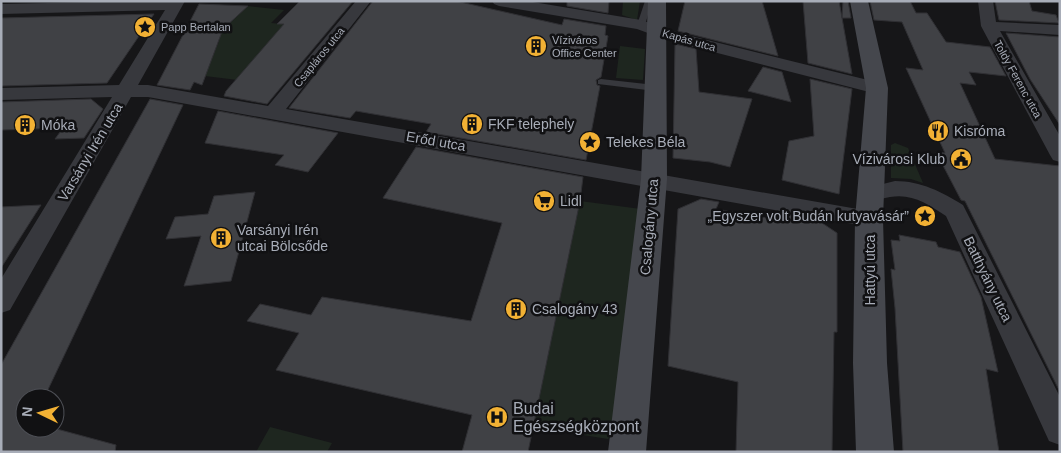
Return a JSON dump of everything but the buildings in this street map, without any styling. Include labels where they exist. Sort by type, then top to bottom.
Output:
[{"type":"street","name":"Csapláros utca","points":[[273,113],[364,1]]},
{"type":"street","name":"Kapás utca","points":[[499,1],[649,28],[676,38],[877,88]]},
{"type":"street","name":"Csalogány utca","points":[[626,452],[654,179],[655,88],[649,28],[657,1]]},
{"type":"street","points":[[859,1],[877,88]]},
{"type":"street","name":"Toldy Ferenc utca","points":[[985,1],[989,26],[1060,155]]},
{"type":"street","points":[[1,10],[177,3]]},
{"type":"street","name":"Varsányi Irén utca","points":[[1,302],[122,91],[177,3]]},
{"type":"street","points":[[989,26],[1060,30]]},
{"type":"street","name":"Hattyú utca","points":[[875,452],[870,363],[870,206],[877,88]]},
{"type":"street","name":"Erőd utca","points":[[1,94],[148,91],[654,179],[870,206]]},
{"type":"street","name":"Batthyány utca","points":[[870,206],[891,187],[913,189],[934,196],[955,211],[1060,430]]},
{"type":"lane","name":"Csalogány utca","points":[[649,1],[649,28]]},
{"type":"lane","points":[[601,82],[655,88]]},
{"type":"shaded area","points":[[623,1],[640,1],[637,20],[622,15]]},
{"type":"shaded area","points":[[248,6],[284,10],[271,23],[314,27],[263,83],[205,76],[219,41],[222,25],[228,25]]},
{"type":"shaded area","points":[[620,46],[645,49],[643,80],[616,78]]},
{"type":"shaded area","points":[[895,143],[908,148],[923,183],[911,179],[891,178],[891,145]]},
{"type":"shaded area","points":[[580,201],[641,209],[614,429],[608,439],[533,427]]},
{"type":"shaded area","points":[[270,427],[332,443],[327,452],[256,452]]},
{"type":"place","name":"Papp Bertalan","points":[[145,27]]},
{"type":"place","name":"Víziváros Office Center","points":[[536,46]]},
{"type":"place","name":"FKF telephely","points":[[472,124]]},
{"type":"place","name":"Móka","points":[[25,125]]},
{"type":"place","name":"Kisróma","points":[[938,131]]},
{"type":"place","name":"Telekes Béla","points":[[590,142]]},
{"type":"place","name":"Vízivárosi Klub","points":[[961,159]]},
{"type":"place","name":"Lidl","points":[[544,201]]},
{"type":"place","name":"„Egyszer volt Budán kutyavásár”","points":[[925,216]]},
{"type":"place","name":"Varsányi Irén utcai Bölcsőde","points":[[221,238]]},
{"type":"place","name":"Csalogány 43","points":[[516,309]]},
{"type":"place","name":"Budai Egészségközpont","points":[[497,417]]}]
